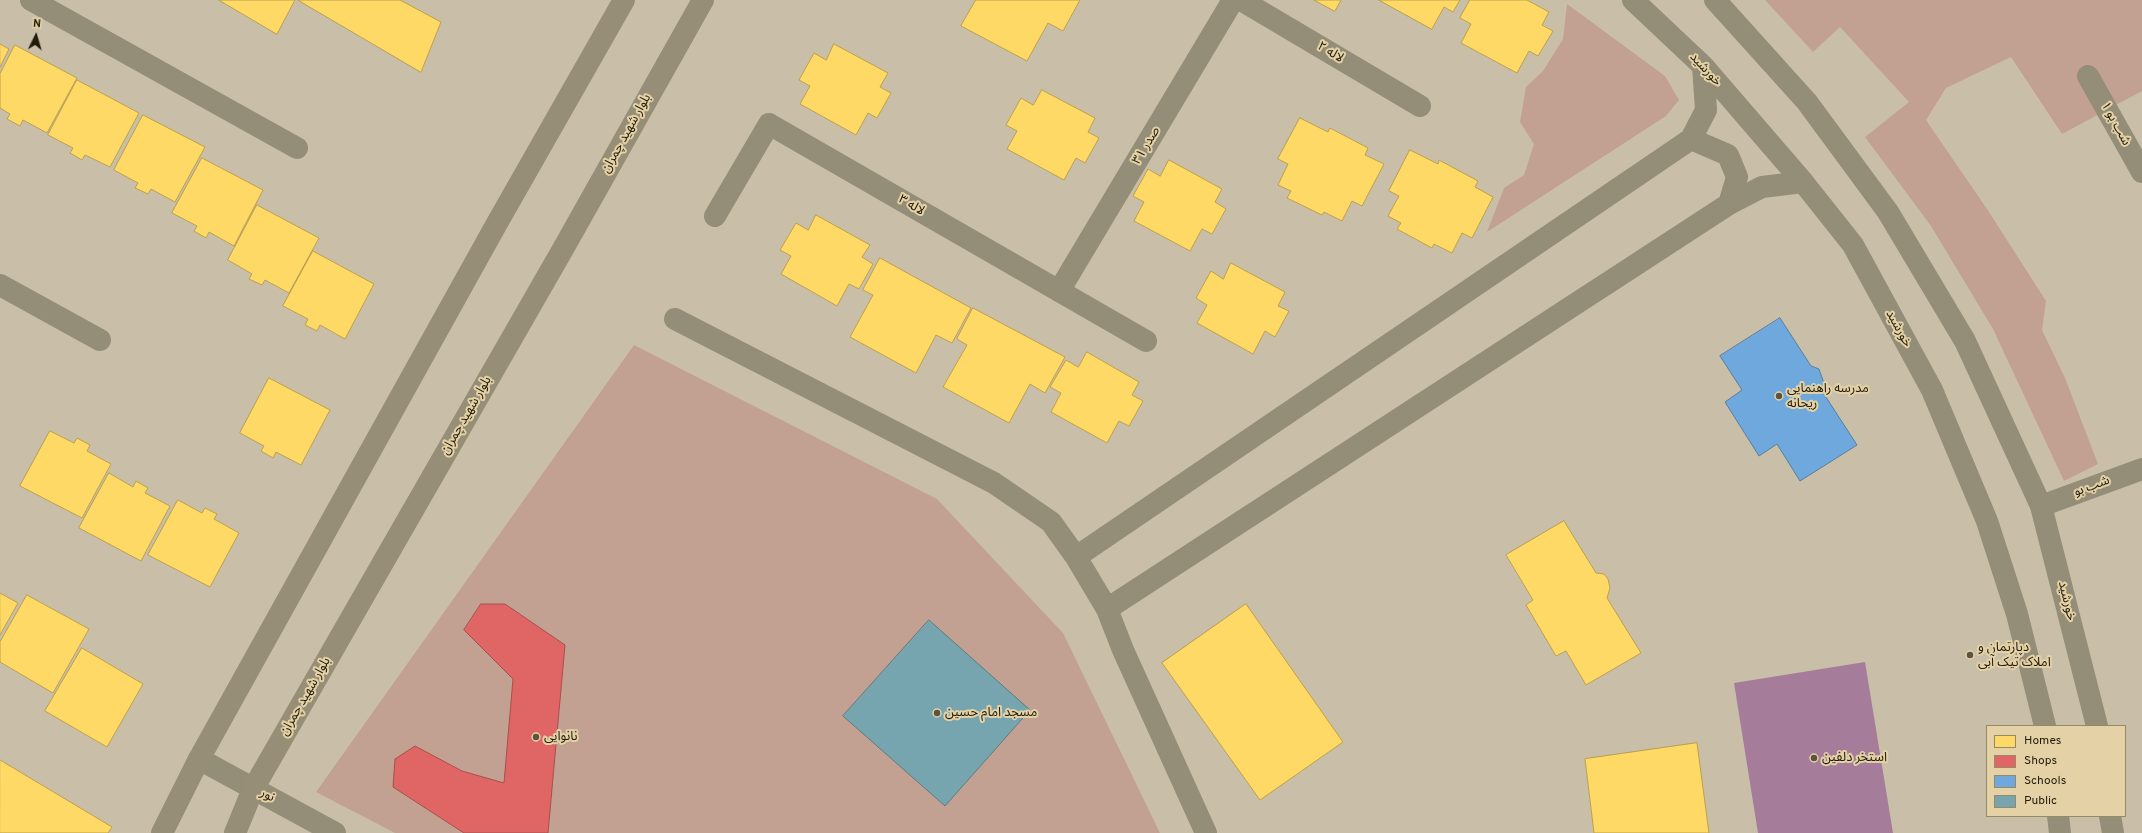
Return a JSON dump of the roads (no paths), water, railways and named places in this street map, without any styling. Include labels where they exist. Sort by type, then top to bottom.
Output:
[{"type":"main road","points":[[162,833],[199,759],[496,225],[624,0]]},
{"type":"main road","name":"بلوار شهید چمران","points":[[235,833],[253,789],[563,249],[703,0]]},
{"type":"street","points":[[31,0],[297,148]]},
{"type":"street","name":"صدر ۳۱","points":[[1059,291],[1207,48],[1233,0]]},
{"type":"street","name":"لاله ۲","points":[[1241,0],[1420,106]]},
{"type":"street","name":"خورشید","points":[[1632,0],[1703,66],[1803,182],[1853,245],[1932,390],[1987,521],[2017,614],[2045,725]]},
{"type":"street","name":"خورشید","points":[[1715,0],[1806,102],[1888,212],[1965,341],[2041,506],[2097,725]]},
{"type":"street","points":[[1076,557],[1691,138],[1706,110],[1703,66]]},
{"type":"street","name":"شب بو ۱","points":[[2088,76],[2142,172]]},
{"type":"street","name":"لاله ۳","points":[[715,216],[769,124],[1146,341]]},
{"type":"street","points":[[1691,138],[1728,155],[1737,177],[1729,204]]},
{"type":"street","points":[[1107,609],[1729,204],[1762,187],[1803,182]]},
{"type":"street","points":[[0,285],[100,340]]},
{"type":"street","points":[[675,318],[994,483],[1051,522],[1076,557],[1107,609],[1123,650],[1206,833]]},
{"type":"street","name":"شب بو","points":[[2041,506],[2142,469]]},
{"type":"street","name":"نور","points":[[199,759],[335,833]]},
{"type":"street","points":[[2058,817],[2060,833]]},
{"type":"street","points":[[2110,817],[2113,833]]},
{"type":"place","name":"مدرسه راهنمایی ریحانه","points":[[1779,396]]},
{"type":"place","name":"دپارتمان و املاک تیک آبی","points":[[1970,655]]},
{"type":"place","name":"مسجد امام‌ حسین","points":[[937,713]]},
{"type":"place","name":"نانوایی","points":[[536,737]]},
{"type":"place","name":"استخر دلفین","points":[[1814,758]]}]
